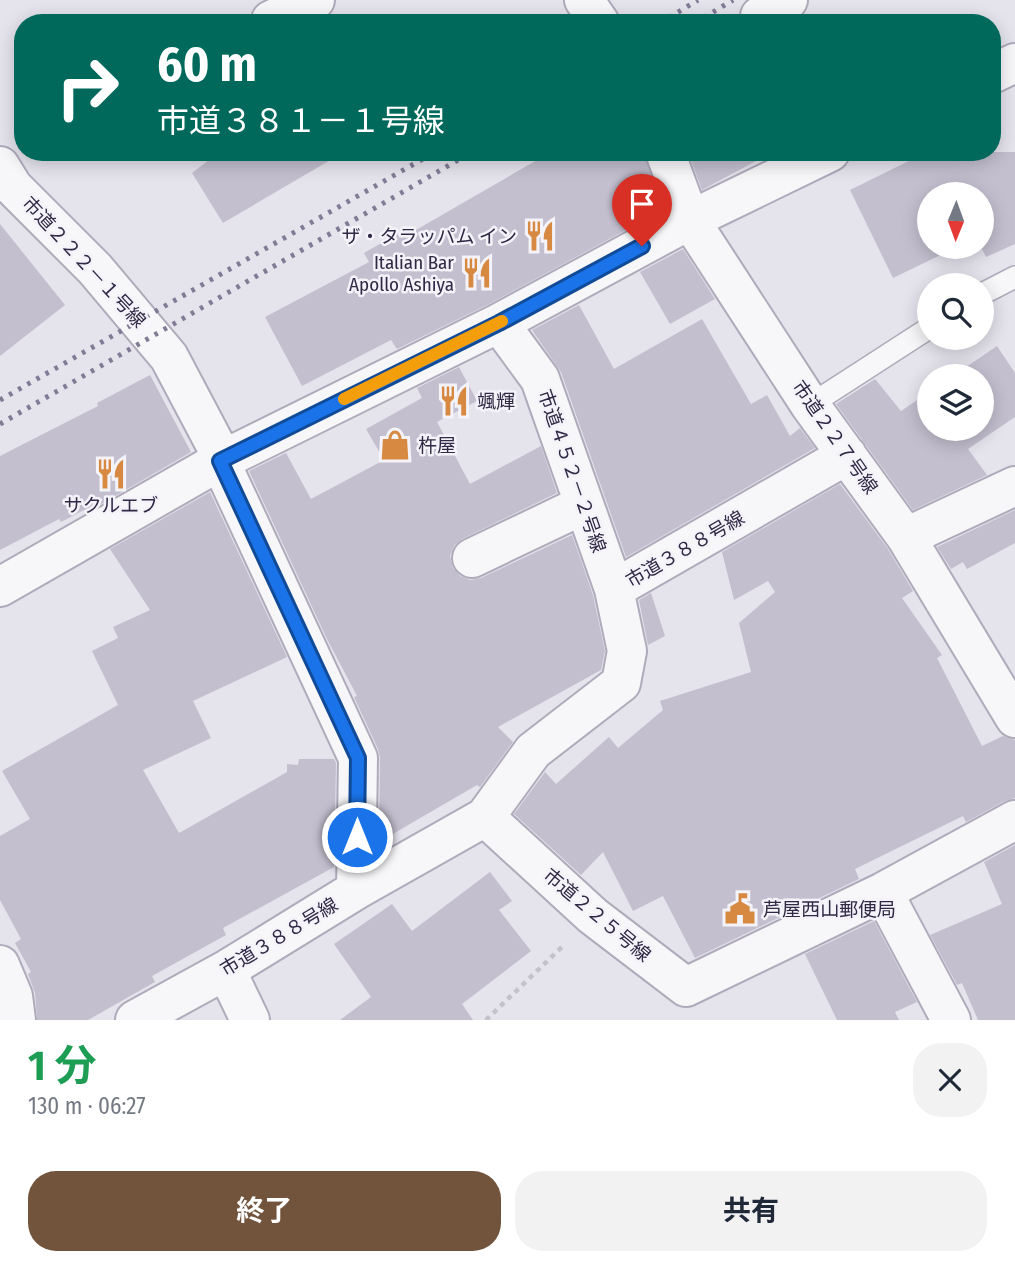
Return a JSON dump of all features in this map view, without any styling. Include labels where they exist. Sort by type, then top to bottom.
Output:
[{"type":"street","points":[[284,14],[316,0]]},
{"type":"street","name":"市道２２７号線","points":[[668,161],[690,220],[810,405],[906,537],[1015,718]]},
{"type":"street","points":[[0,587],[220,461],[499,323],[690,220],[811,161]]},
{"type":"street","name":"市道２２２－１号線","points":[[4,183],[95,269],[169,356],[216,446],[220,461],[358,758],[356,890]]},
{"type":"street","name":"市道４５２－２号線","points":[[499,323],[540,379],[614,589]]},
{"type":"street","name":"市道３８８号線","points":[[135,1020],[226,970],[356,890],[485,817],[533,751],[621,683],[627,651],[614,589],[847,456]]},
{"type":"street","points":[[906,537],[1015,486]]},
{"type":"street","points":[[472,558],[583,505]]},
{"type":"street","name":"市道２２５号線","points":[[485,817],[685,1003]]},
{"type":"street","points":[[685,1003],[1015,820]]},
{"type":"street","points":[[883,892],[951,1020]]},
{"type":"street","points":[[226,970],[250,1020]]},
{"type":"street","points":[[2,974],[13,996],[16,1020]]},
{"type":"lane","points":[[994,288],[1015,278]]},
{"type":"lane","points":[[810,405],[917,336]]},
{"type":"path","points":[[485,1020],[593,916]]},
{"type":"building","points":[[1001,152],[1015,152],[1015,244],[994,253],[994,182],[917,182],[917,259],[932,259],[893,278],[850,190],[909,161],[1001,161]]},
{"type":"building","points":[[207,161],[329,161],[223,223],[192,173]]},
{"type":"building","points":[[535,161],[647,161],[663,210],[489,304],[397,349],[391,340],[302,386],[265,317],[369,262],[364,253],[406,229],[409,234]]},
{"type":"building","points":[[691,161],[756,161],[702,190]]},
{"type":"building","points":[[0,224],[65,305],[0,356]]},
{"type":"building","points":[[683,249],[715,299],[670,324],[640,272]]},
{"type":"building","points":[[579,305],[614,369],[702,319],[751,404],[767,395],[790,436],[800,428],[815,448],[626,557],[561,372],[532,330]]},
{"type":"building","points":[[997,346],[1015,373],[1015,417],[994,431],[994,364],[971,364]]},
{"type":"building","points":[[459,367],[477,401],[437,422],[470,484],[541,446],[557,493],[462,539],[454,546],[450,556],[453,568],[460,576],[470,580],[481,578],[572,535],[593,595],[605,651],[601,670],[498,727],[513,742],[480,787],[477,785],[379,842],[378,749],[354,697],[357,696],[327,639],[249,471],[286,453],[311,499],[384,460],[366,429],[422,398],[417,388]]},
{"type":"building","points":[[150,375],[191,452],[86,513],[84,510],[61,522],[59,519],[0,550],[0,456],[98,406],[97,403]]},
{"type":"building","points":[[875,379],[901,411],[917,400],[917,441],[980,441],[968,449],[987,475],[913,510],[836,404]]},
{"type":"building","points":[[840,484],[888,549],[913,591],[902,598],[942,655],[937,658],[982,746],[1003,736],[1015,740],[1015,798],[966,822],[963,816],[855,869],[859,879],[695,958],[663,896],[633,911],[603,852],[581,875],[514,814],[545,772],[556,784],[609,737],[618,748],[663,710],[660,701],[751,672],[739,623],[775,592],[768,581],[734,600],[722,552]]},
{"type":"building","points":[[210,492],[287,657],[193,701],[211,738],[143,770],[179,833],[287,772],[287,764],[298,765],[299,759],[334,759],[334,867],[223,928],[226,935],[152,976],[155,982],[88,1020],[37,1020],[35,993],[28,974],[31,972],[15,943],[21,939],[0,900],[0,836],[30,819],[2,771],[118,705],[92,651],[118,638],[113,627],[150,610],[110,549]]},
{"type":"building","points":[[1015,510],[1015,543],[967,569],[963,562],[951,569],[937,547]]},
{"type":"building","points":[[651,593],[665,636],[648,645],[639,600]]},
{"type":"building","points":[[1015,845],[1015,1020],[978,1020],[962,983],[957,985],[930,935],[1002,904],[984,862]]},
{"type":"building","points":[[490,872],[512,901],[499,910],[531,951],[462,1004],[473,1020],[340,1020],[371,997],[334,944],[392,904],[412,931]]},
{"type":"building","points":[[874,921],[917,1002],[895,1012],[899,1020],[837,1020],[805,954]]},
{"type":"railway","points":[[675,14],[698,0]]},
{"type":"railway","points":[[710,14],[733,0]]},
{"type":"railway","points":[[0,400],[419,161]]},
{"type":"railway","points":[[0,424],[456,161]]},
{"type":"slow traffic","points":[[344,399],[502,321]]},
{"type":"place","name":"ザ・タラッパム イン","points":[[540,236]]},
{"type":"place","name":"Italian Bar Apollo Ashiya","points":[[477,273]]},
{"type":"place","name":"颯輝","points":[[454,401]]},
{"type":"place","name":"杵屋","points":[[395,445]]},
{"type":"place","name":"サクルエブ","points":[[111,474]]},
{"type":"place","name":"芦屋西山郵便局","points":[[740,909]]},
{"type":"route","points":[[357,837],[358,758],[220,461],[499,323],[642,246]]}]
